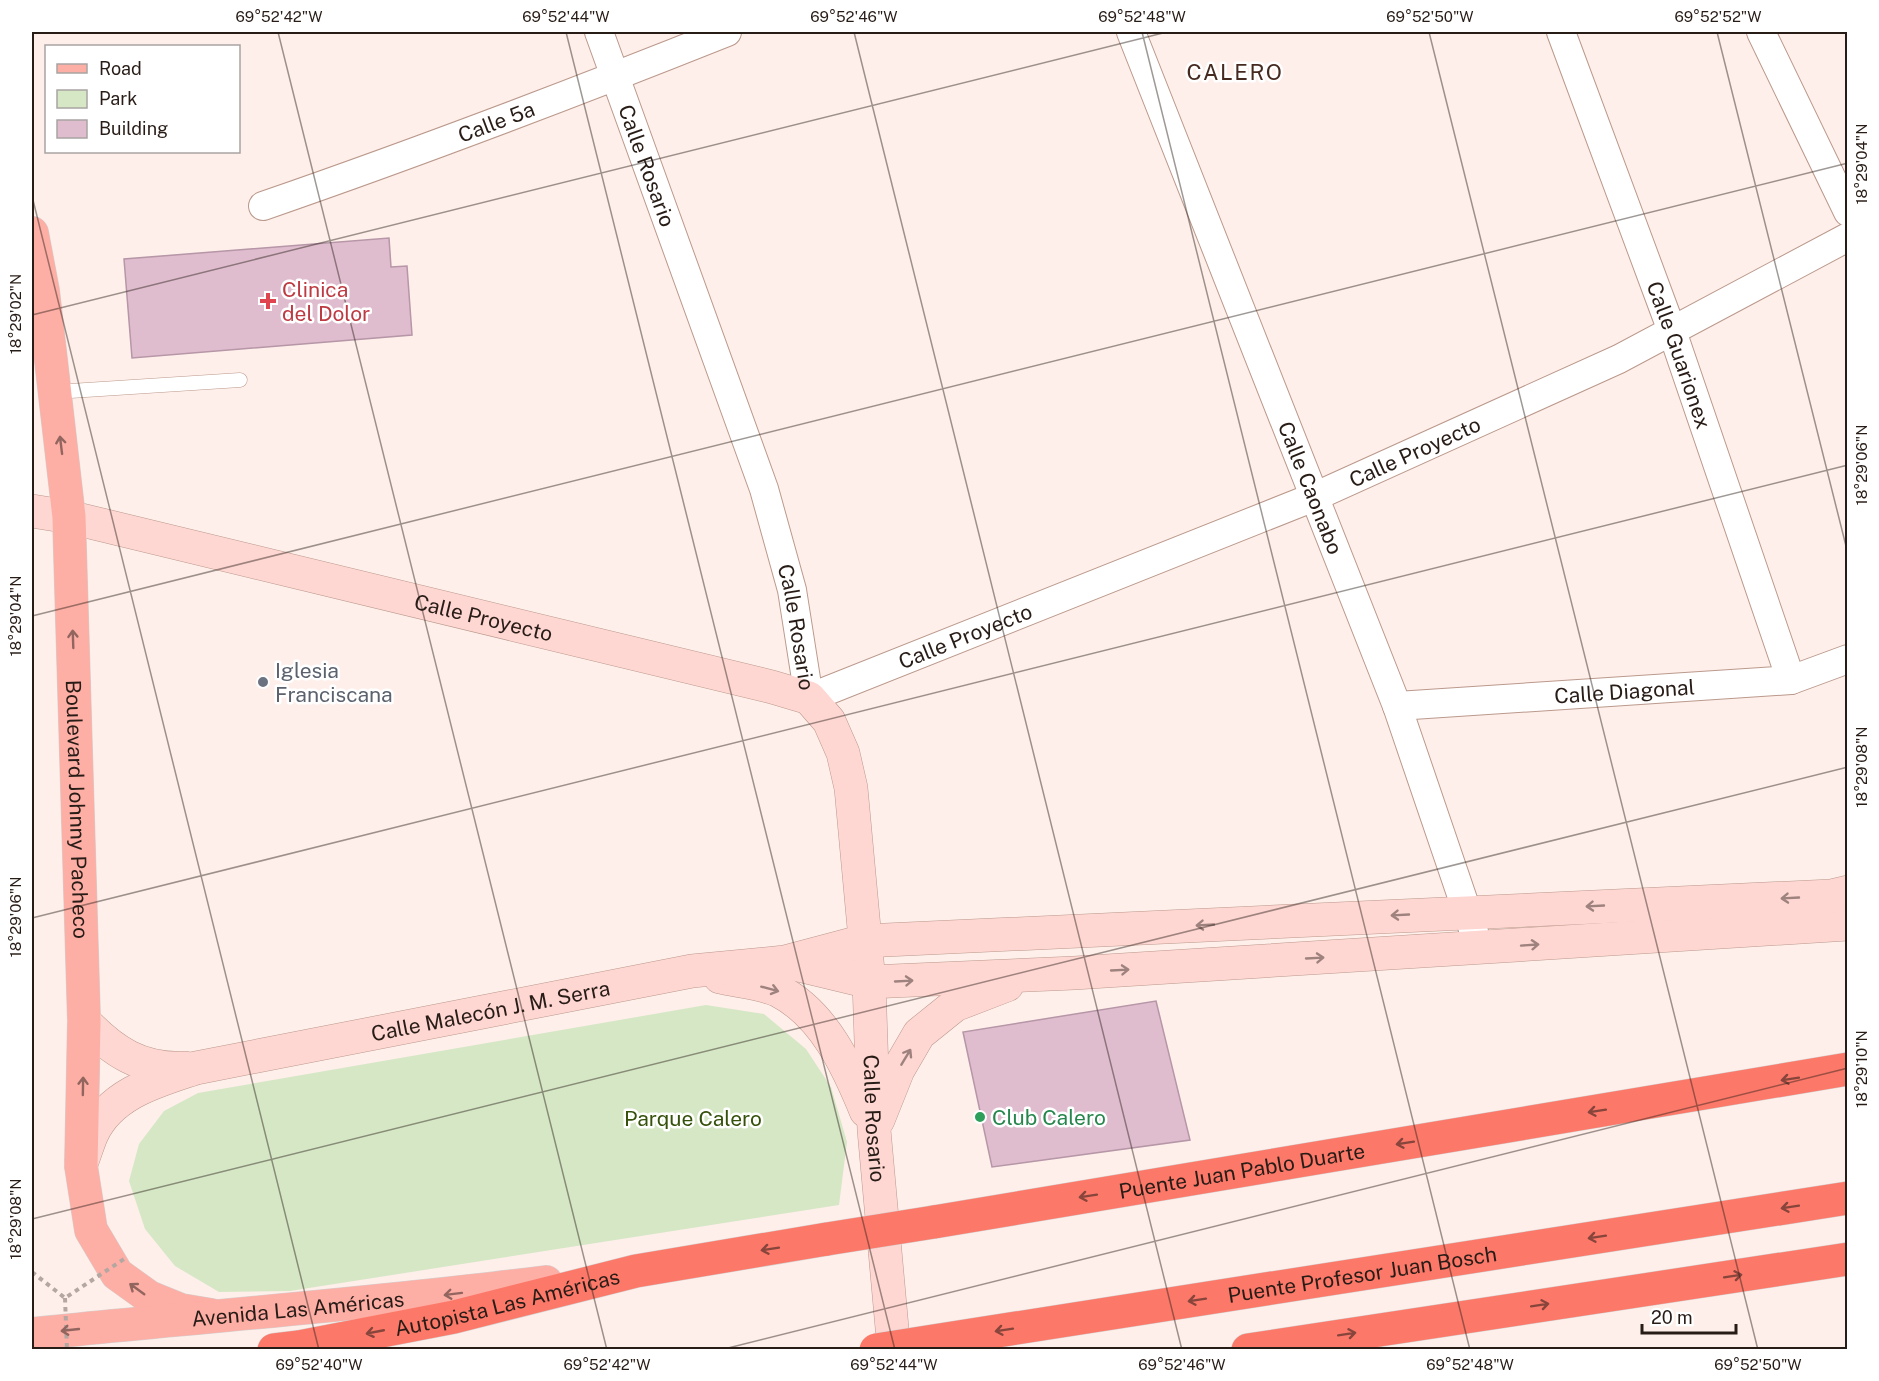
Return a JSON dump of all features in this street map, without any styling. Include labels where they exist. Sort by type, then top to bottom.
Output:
[{"type":"highway","name":"Puente Juan Pablo Duarte","points":[[636,1271],[1848,1069]]},
{"type":"highway","name":"Puente Profesor Juan Bosch","points":[[876,1350],[1848,1198]]},
{"type":"highway","points":[[1248,1350],[1848,1259]]},
{"type":"highway","name":"Autopista Las Américas","points":[[273,1350],[454,1317],[636,1271]]},
{"type":"main road","name":"Boulevard Johnny Pacheco","points":[[32,233],[44,291],[69,517],[84,1022],[81,1166],[91,1230],[117,1274],[149,1297],[182,1310],[211,1316]]},
{"type":"main road","name":"Calle Proyecto","points":[[32,511],[69,517],[772,687],[809,698]]},
{"type":"main road","name":"Calle Rosario","points":[[809,698],[829,721],[843,753],[851,788],[869,982],[874,1130],[894,1350]]},
{"type":"main road","points":[[785,962],[864,941],[1831,896],[1848,892]]},
{"type":"main road","points":[[785,962],[869,982],[1074,973],[1848,924]]},
{"type":"main road","name":"Calle Malecón J. M. Serra","points":[[81,1166],[93,1132],[106,1113],[123,1098],[148,1084],[196,1068],[692,971],[785,962]]},
{"type":"main road","points":[[692,971],[778,990],[810,1013],[849,1070],[874,1130]]},
{"type":"main road","points":[[874,1130],[898,1070],[919,1034],[955,1005],[1005,986],[1074,973]]},
{"type":"main road","name":"Calle Malecón J. M. Serra","points":[[84,1022],[102,1041],[121,1054],[150,1065],[196,1068]]},
{"type":"main road","name":"Avenida Las Américas","points":[[32,1334],[443,1295],[636,1271]]},
{"type":"street","name":"Calle Rosario","points":[[599,32],[764,489],[792,590],[809,698]]},
{"type":"street","name":"Calle 5a","points":[[263,206],[383,165],[727,32]]},
{"type":"street","name":"Calle Caonabo","points":[[1131,32],[1397,706],[1479,948]]},
{"type":"street","name":"Calle Guarionex","points":[[1561,32],[1672,331],[1791,680]]},
{"type":"street","points":[[1761,32],[1848,212]]},
{"type":"street","name":"Calle Proyecto","points":[[809,698],[1314,497],[1619,358],[1848,237]]},
{"type":"street","name":"Calle Diagonal","points":[[1397,706],[1791,680],[1848,659]]},
{"type":"lane","points":[[55,392],[240,380]]},
{"type":"path","points":[[65,1298],[124,1259]]},
{"type":"path","points":[[32,1272],[65,1298],[67,1350]]},
{"type":"green space","name":"Parque Calero","points":[[706,1005],[764,1014],[806,1049],[831,1087],[847,1142],[839,1205],[290,1291],[219,1292],[175,1266],[145,1229],[129,1181],[139,1144],[164,1111],[198,1093]]},
{"type":"building","name":"Clinica del Dolor","points":[[389,238],[391,267],[407,266],[412,335],[132,358],[124,259]]},
{"type":"building","points":[[1156,1001],[1190,1140],[992,1167],[963,1032]]},
{"type":"place","name":"Clinica del Dolor","points":[[268,301]]},
{"type":"place","name":"Iglesia Franciscana","points":[[263,682]]},
{"type":"place","name":"Club Calero","points":[[980,1117]]},
{"type":"district","name":"CALERO","points":[[1235,72]]}]
